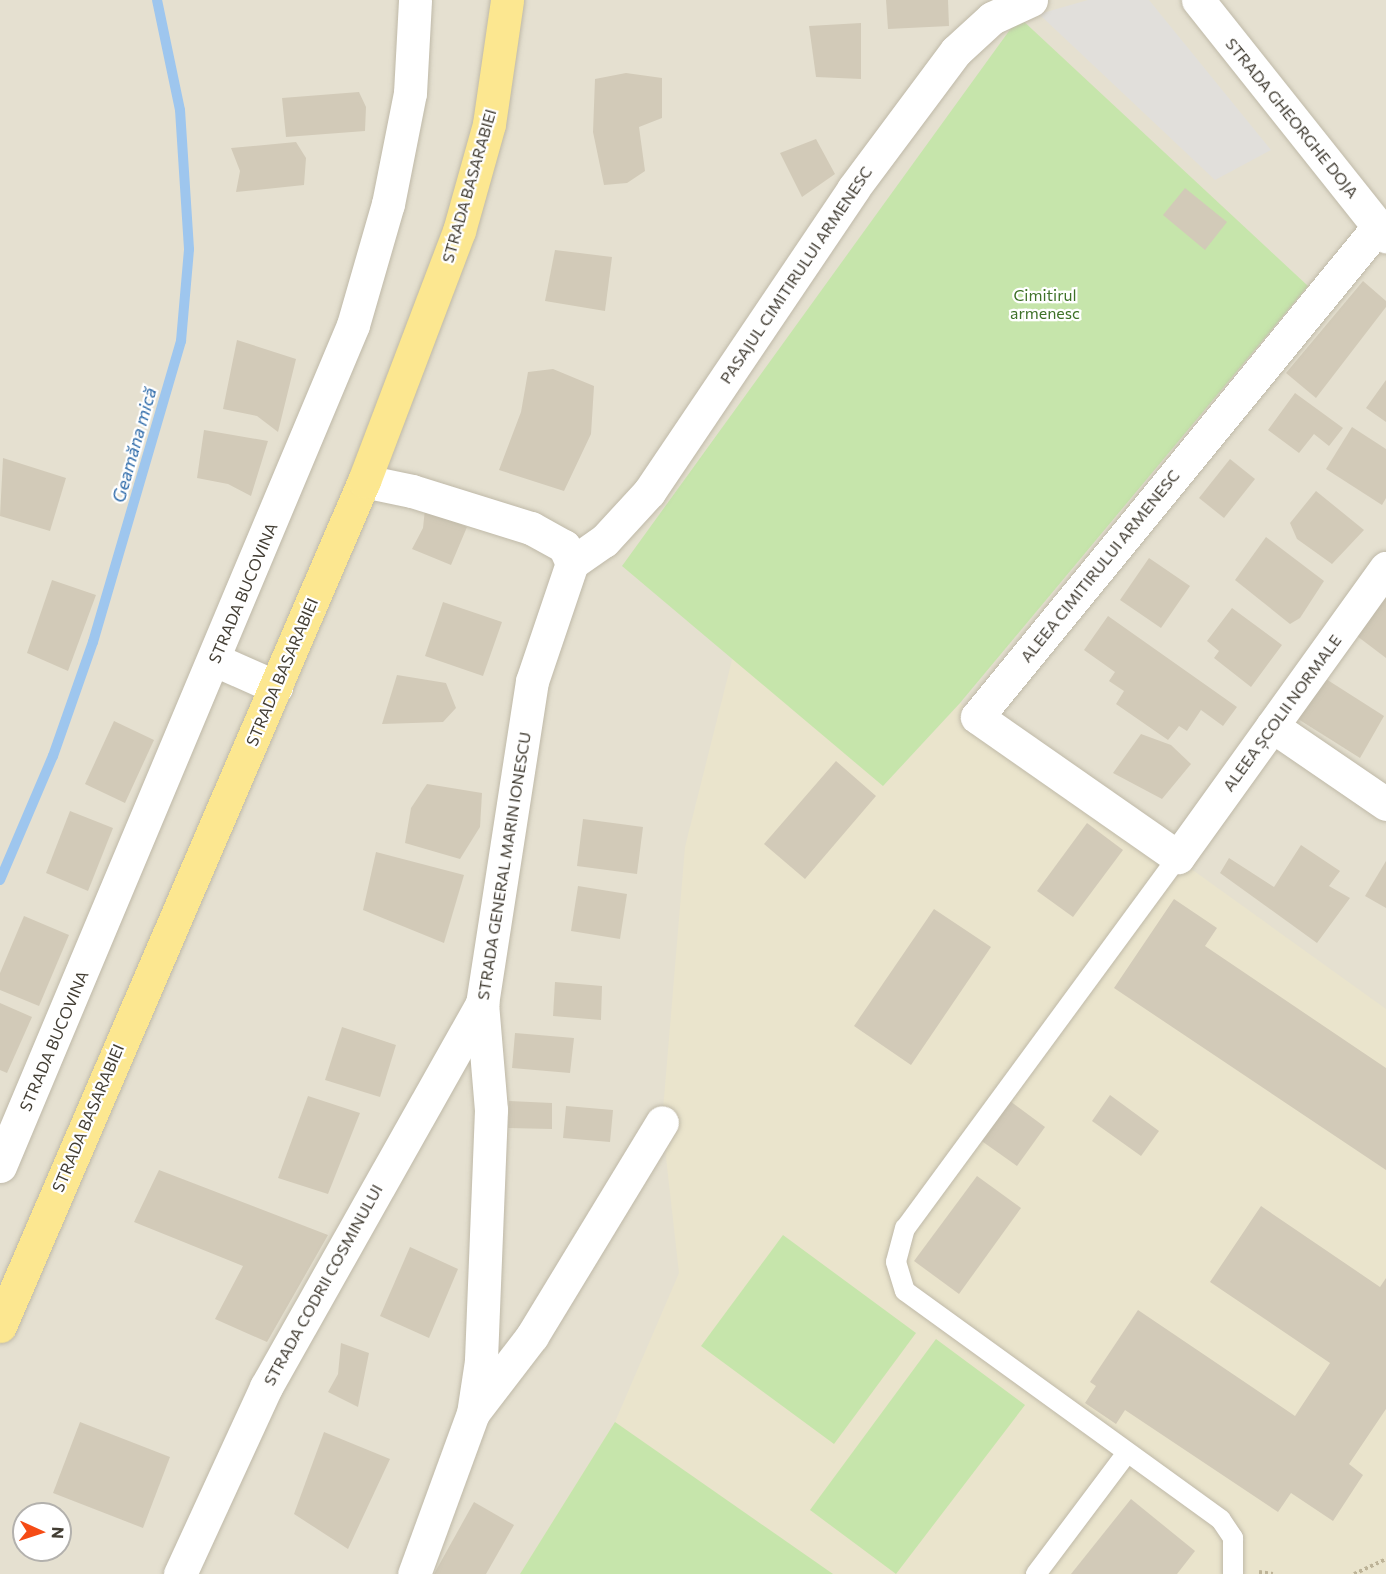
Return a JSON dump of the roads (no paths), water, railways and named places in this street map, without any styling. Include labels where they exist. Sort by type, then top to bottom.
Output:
[{"type":"main road","name":"STRADA BASARABIEI","points":[[0,1326],[364,481],[459,231],[489,124],[507,0]]},
{"type":"street","name":"STRADA BUCOVINA","points":[[0,1166],[215,660],[353,325],[388,204],[410,93],[415,0]]},
{"type":"street","name":"PASAJUL CIMITIRULUI ARMENESC","points":[[572,563],[604,541],[649,492],[853,189],[956,51],[992,18],[1031,0]]},
{"type":"street","name":"STRADA GHEORGHE DOJA","points":[[1198,0],[1382,232]]},
{"type":"street","name":"ALEEA CIMITIRULUI ARMENESC","points":[[1178,857],[977,717],[1382,232]]},
{"type":"street","points":[[364,481],[412,491],[531,528],[564,546],[572,563]]},
{"type":"street","name":"STRADA GENERAL MARIN IONESCU","points":[[414,1574],[473,1413],[483,1340],[491,1110],[482,1004],[532,681],[572,563]]},
{"type":"street","name":"ALEEA ȘCOLII NORMALE","points":[[1178,857],[1386,568]]},
{"type":"street","points":[[215,660],[276,687]]},
{"type":"street","points":[[1272,726],[1386,804]]},
{"type":"street","name":"STRADA CODRII COSMINULUI","points":[[180,1574],[266,1387],[482,1004]]},
{"type":"street","points":[[473,1413],[532,1336],[662,1122]]},
{"type":"lane","points":[[1178,857],[905,1228],[896,1262],[905,1291],[1221,1520],[1233,1538],[1233,1574]]},
{"type":"lane","points":[[1036,1574],[1127,1453]]},
{"type":"waterway","name":"Geamăna mică","points":[[0,880],[53,756],[93,642],[181,341],[189,249],[180,110],[157,0]]},
{"type":"park label","name":"Cimitirul armenesc","points":[[1045,304]]}]
